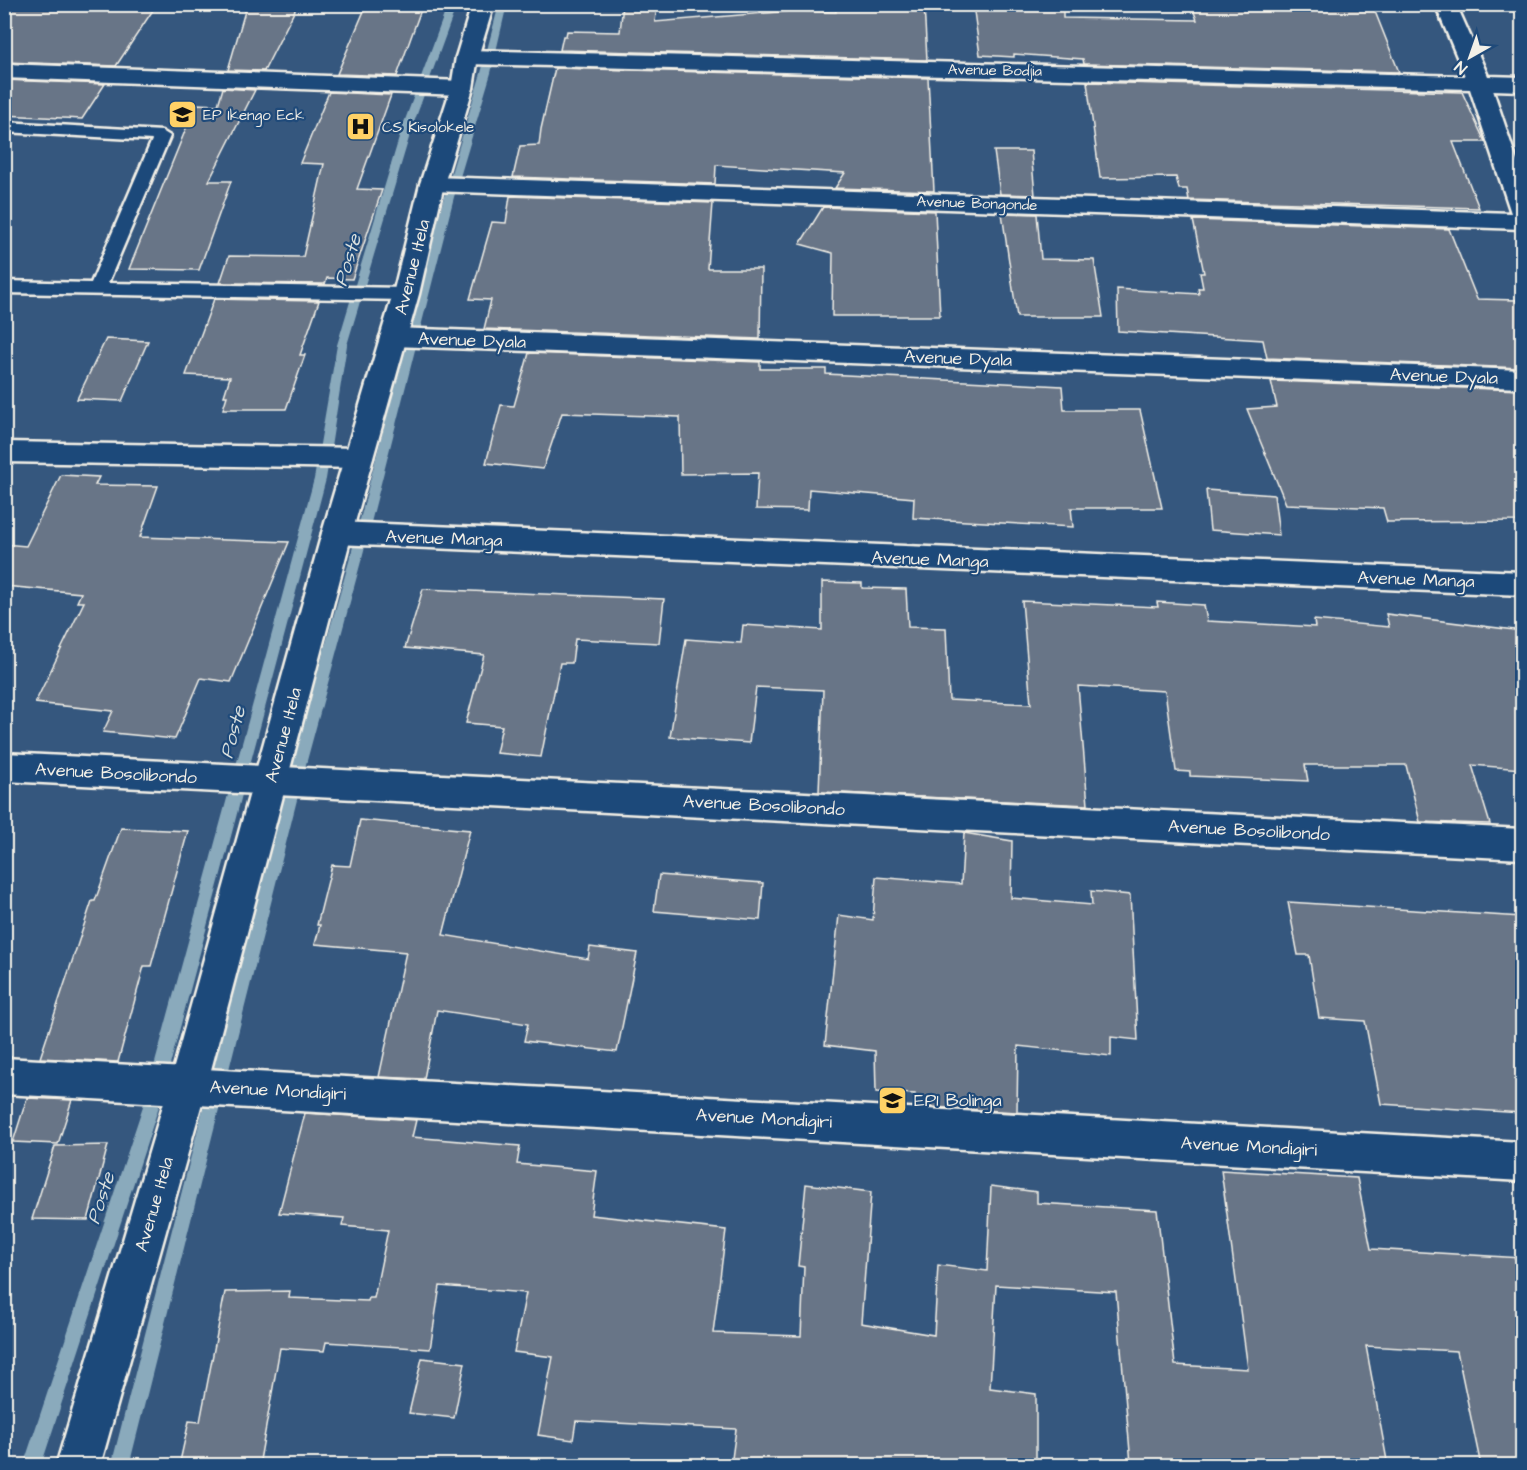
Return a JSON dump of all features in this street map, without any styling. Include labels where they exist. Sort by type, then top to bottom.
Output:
[{"type":"street","name":"Avenue Itela","points":[[78,1466],[188,1085],[338,533],[406,294],[432,184],[483,4]]},
{"type":"street","points":[[1445,4],[1479,82],[1522,211]]},
{"type":"street","name":"Avenue Bodjia","points":[[4,71],[465,73],[1522,84]]},
{"type":"street","name":"Avenue Bongonde","points":[[432,184],[1522,221]]},
{"type":"street","name":"Avenue Dyala","points":[[393,337],[1522,379]]},
{"type":"street","points":[[4,452],[359,458]]},
{"type":"street","name":"Avenue Manga","points":[[338,533],[1522,584]]},
{"type":"street","name":"Avenue Bosolibondo","points":[[4,767],[1522,844]]},
{"type":"street","name":"Avenue Mondigiri","points":[[4,1076],[1522,1162]]},
{"type":"lane","points":[[4,127],[162,136],[97,289]]},
{"type":"lane","points":[[4,287],[406,294]]},
{"type":"building","points":[[4,4],[157,4],[116,66],[4,62]]},
{"type":"building","points":[[247,4],[298,4],[264,71],[228,70]]},
{"type":"building","points":[[367,4],[423,4],[397,76],[337,74]]},
{"type":"building","points":[[623,4],[657,4],[655,22],[791,11],[836,12],[835,4],[924,4],[927,60],[560,50],[563,36],[566,36],[567,31],[620,32]]},
{"type":"building","points":[[973,4],[1058,4],[1058,9],[1063,10],[1063,18],[1197,20],[1191,4],[1372,4],[1399,72],[1084,64],[1083,59],[1014,54],[1014,57],[980,55]]},
{"type":"building","points":[[555,68],[928,78],[934,191],[835,188],[845,173],[716,165],[715,184],[513,177],[520,146],[539,145]]},
{"type":"building","points":[[4,80],[105,84],[82,119],[4,115]]},
{"type":"building","points":[[1087,82],[1462,92],[1485,142],[1453,142],[1479,208],[1189,200],[1187,189],[1179,189],[1176,177],[1100,178]]},
{"type":"building","points":[[223,88],[255,90],[209,181],[231,181],[199,270],[129,269],[196,104],[218,105]]},
{"type":"building","points":[[329,92],[391,95],[357,189],[382,190],[352,279],[327,278],[325,284],[220,283],[229,256],[303,257],[324,164],[300,163]]},
{"type":"building","points":[[994,151],[1031,151],[1035,195],[1000,194]]},
{"type":"building","points":[[510,196],[713,203],[708,269],[761,269],[760,339],[484,329],[491,300],[470,299],[492,222],[506,223]]},
{"type":"building","points":[[823,207],[935,211],[940,316],[832,316],[833,253],[800,244]]},
{"type":"building","points":[[1002,213],[1037,214],[1041,259],[1094,260],[1103,317],[1017,317]]},
{"type":"building","points":[[1193,220],[1449,229],[1477,299],[1517,300],[1522,315],[1522,368],[1267,358],[1263,340],[1118,331],[1117,289],[1199,294],[1198,288],[1203,288],[1200,273],[1204,273]]},
{"type":"building","points":[[214,299],[319,301],[300,355],[305,355],[286,409],[223,409],[227,396],[224,396],[230,377],[186,375]]},
{"type":"building","points":[[106,339],[148,341],[122,401],[77,399]]},
{"type":"building","points":[[529,353],[760,362],[760,369],[826,369],[826,374],[1062,386],[1064,410],[1140,410],[1162,508],[1071,508],[1073,527],[913,518],[914,498],[809,489],[808,510],[756,509],[758,473],[681,474],[680,417],[562,413],[543,469],[486,463],[501,405],[514,406]]},
{"type":"building","points":[[1271,381],[1522,390],[1522,521],[1387,522],[1383,508],[1286,504],[1247,409],[1277,407]]},
{"type":"building","points":[[61,475],[99,477],[95,485],[158,486],[140,537],[289,542],[231,682],[201,678],[175,739],[103,732],[113,711],[35,703],[84,602],[77,602],[81,593],[4,586],[4,544],[26,546]]},
{"type":"building","points":[[1206,490],[1274,495],[1279,535],[1210,530]]},
{"type":"building","points":[[822,582],[862,583],[862,588],[906,589],[908,627],[946,628],[949,700],[1031,704],[1022,601],[1158,607],[1157,602],[1204,605],[1207,621],[1315,627],[1314,620],[1389,627],[1386,614],[1522,631],[1522,769],[1472,765],[1490,824],[1420,822],[1406,765],[1305,765],[1308,781],[1190,776],[1190,772],[1176,771],[1165,691],[1078,686],[1088,805],[819,792],[823,690],[756,687],[749,743],[670,737],[686,639],[741,643],[743,625],[822,630]]},
{"type":"building","points":[[423,589],[664,599],[659,643],[575,639],[572,663],[560,663],[541,757],[496,753],[502,726],[466,723],[484,655],[405,648]]},
{"type":"building","points":[[360,820],[470,830],[443,935],[588,959],[590,947],[637,953],[617,1052],[524,1041],[528,1024],[437,1010],[424,1079],[379,1077],[406,952],[315,944],[320,925],[317,925],[332,865],[350,866]]},
{"type":"building","points":[[121,828],[188,831],[151,966],[144,966],[118,1062],[40,1058],[92,901],[95,901]]},
{"type":"building","points":[[964,833],[1012,841],[1011,898],[1092,905],[1091,891],[1130,895],[1138,1040],[1111,1037],[1111,1056],[1018,1046],[1017,1112],[914,1106],[915,1094],[876,1092],[875,1051],[825,1045],[839,915],[873,920],[876,877],[961,884]]},
{"type":"building","points":[[659,875],[763,883],[760,920],[654,911]]},
{"type":"building","points":[[1288,902],[1522,917],[1522,1113],[1381,1104],[1365,1021],[1319,1018],[1309,955],[1298,955]]},
{"type":"building","points":[[27,1098],[72,1100],[58,1144],[13,1142]]},
{"type":"building","points":[[305,1113],[416,1120],[412,1137],[520,1146],[517,1164],[597,1171],[591,1215],[726,1230],[713,1333],[801,1336],[804,1267],[798,1266],[806,1184],[871,1192],[861,1323],[934,1335],[938,1265],[987,1271],[991,1186],[1037,1192],[1037,1203],[1157,1210],[1175,1365],[1248,1369],[1221,1170],[1357,1178],[1371,1249],[1522,1258],[1522,1466],[1481,1466],[1457,1351],[1366,1346],[1388,1466],[1172,1466],[1131,1463],[1116,1292],[996,1285],[990,1388],[1036,1394],[1036,1466],[731,1466],[736,1429],[576,1421],[573,1440],[538,1435],[553,1357],[514,1352],[526,1293],[440,1286],[430,1349],[326,1342],[324,1351],[280,1348],[259,1466],[179,1466],[189,1421],[200,1422],[225,1292],[290,1291],[289,1298],[368,1301],[369,1298],[374,1298],[388,1230],[342,1226],[344,1218],[279,1213]]},
{"type":"building","points":[[108,1145],[88,1220],[32,1219],[55,1146]]},
{"type":"building","points":[[422,1358],[465,1363],[454,1418],[409,1413]]},
{"type":"waterway","name":"Poste","points":[[32,1466],[152,1103],[320,479],[342,345],[407,128],[453,4]]},
{"type":"waterway","points":[[120,1466],[298,768],[357,554],[449,197],[486,73],[503,4]]},
{"type":"place","name":"EP Ikengo Eck","points":[[182,115]]},
{"type":"place","name":"CS Kisolokele","points":[[361,127]]},
{"type":"place","name":"EP1 Bolinga","points":[[893,1100]]}]
